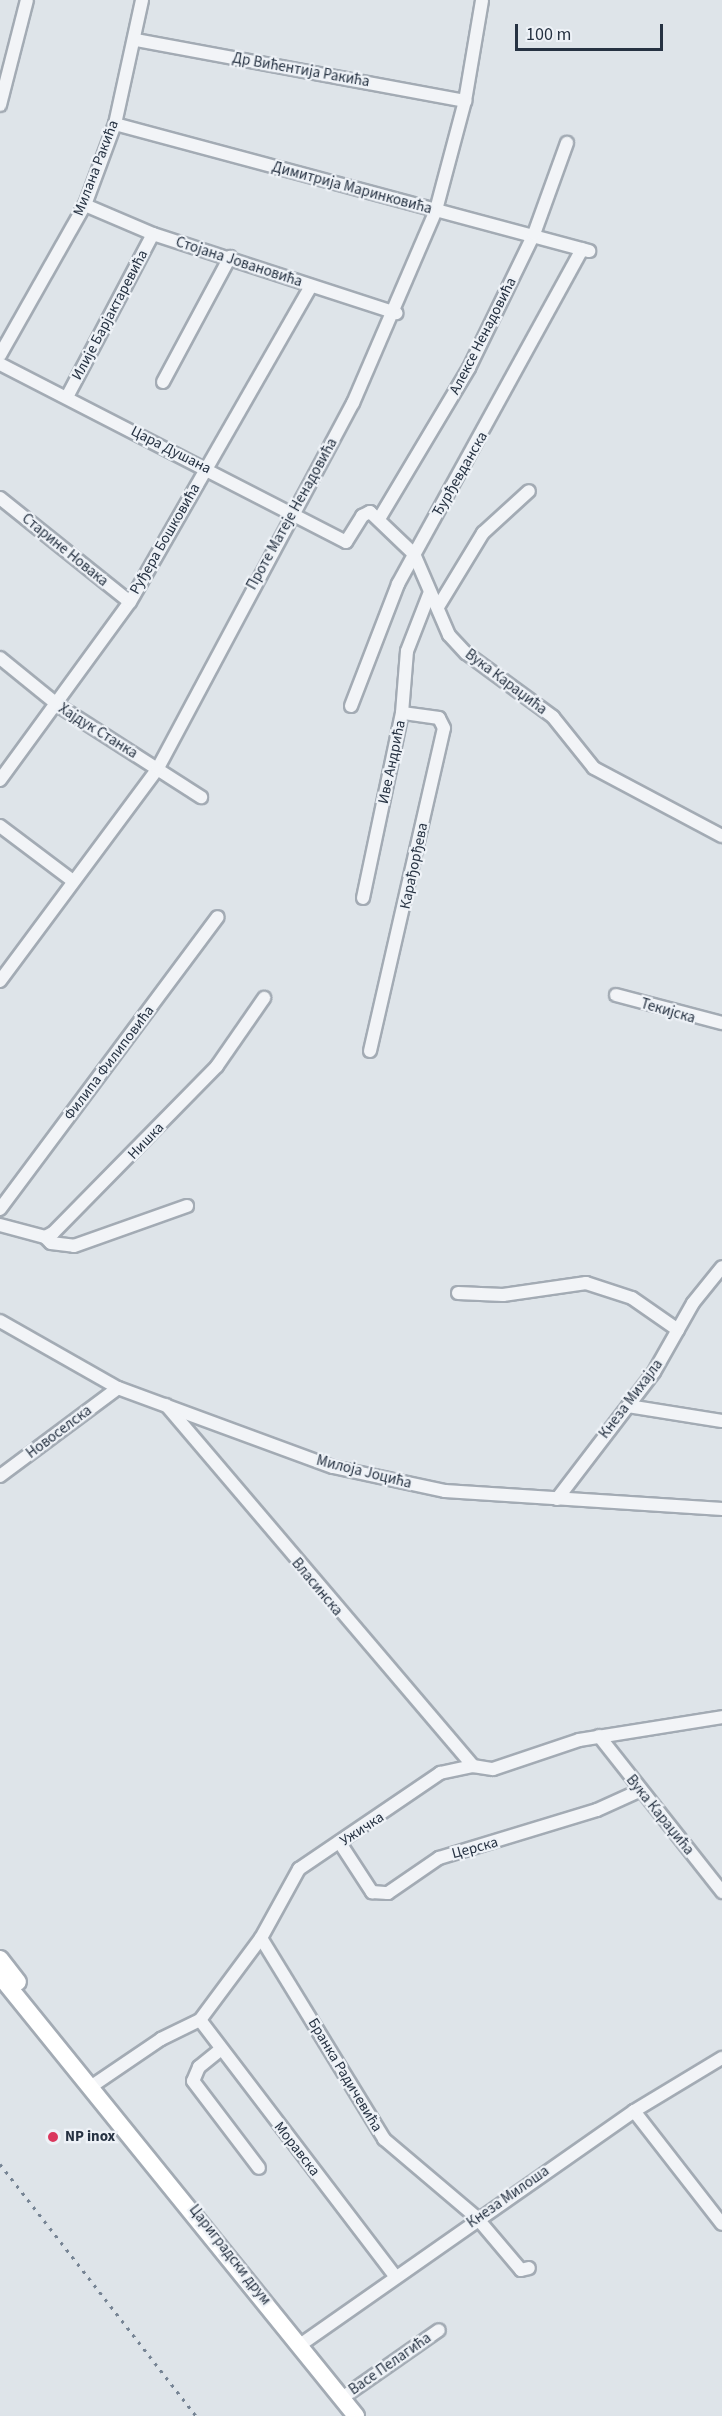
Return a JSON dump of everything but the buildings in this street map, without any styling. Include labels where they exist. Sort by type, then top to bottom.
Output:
[{"type":"main road","points":[[0,1959],[43,2022]]},
{"type":"main road","points":[[0,1976],[43,2022]]},
{"type":"main road","name":"Цариградски друм","points":[[43,2022],[356,2416]]},
{"type":"street","points":[[0,105],[27,0]]},
{"type":"street","name":"Милана Ракића","points":[[0,355],[85,205],[115,124],[136,40],[142,0]]},
{"type":"street","name":"Проте Матеје Ненадовића","points":[[0,981],[158,768],[290,512],[353,403],[396,313],[436,210],[465,101],[482,0]]},
{"type":"street","name":"Др Вићентија Ракића","points":[[136,40],[465,101]]},
{"type":"street","name":"Димитрија Маринковића","points":[[115,124],[534,234],[586,250]]},
{"type":"street","name":"Алексе Ненадовића","points":[[379,519],[469,368],[534,234],[567,143]]},
{"type":"street","name":"Стојана Јовановића","points":[[85,205],[153,234],[230,257],[396,313]]},
{"type":"street","name":"Илије Барјактаревића","points":[[67,397],[153,234]]},
{"type":"street","name":"Ђурђевданска","points":[[351,706],[414,554],[586,250]]},
{"type":"street","points":[[163,382],[230,257]]},
{"type":"street","name":"Руђера Бошковића","points":[[0,780],[59,706],[130,602],[311,286]]},
{"type":"street","name":"Цара Душана","points":[[0,364],[346,542],[368,512],[379,519]]},
{"type":"street","points":[[438,607],[483,533],[529,491]]},
{"type":"street","name":"Старине Новака","points":[[0,498],[130,602]]},
{"type":"street","name":"Вука Караџића","points":[[379,519],[414,554],[430,592],[461,647],[553,717],[594,768],[722,836]]},
{"type":"street","name":"Иве Андрића","points":[[363,898],[402,713],[407,651],[430,592]]},
{"type":"street","name":"Хајдук Станка","points":[[0,658],[59,706],[201,797]]},
{"type":"street","name":"Карађорђева","points":[[370,1051],[444,728],[439,718],[402,713]]},
{"type":"street","points":[[0,826],[73,881]]},
{"type":"street","name":"Филипа Филиповића","points":[[0,1209],[218,917]]},
{"type":"street","name":"Текијска","points":[[616,994],[722,1023]]},
{"type":"street","name":"Нишка","points":[[45,1237],[217,1066],[264,998]]},
{"type":"street","points":[[0,1225],[45,1237],[51,1244],[74,1246],[187,1206]]},
{"type":"street","name":"Кнеза Михајла","points":[[557,1499],[628,1406],[722,1268]]},
{"type":"street","points":[[458,1293],[503,1295],[586,1283],[632,1298],[678,1330]]},
{"type":"street","name":"Милоја Јоцића","points":[[0,1321],[118,1388],[333,1467],[445,1491],[722,1509]]},
{"type":"street","name":"Новоселска","points":[[0,1476],[118,1388]]},
{"type":"street","name":"Власинска","points":[[166,1404],[473,1766]]},
{"type":"street","points":[[628,1406],[722,1421]]},
{"type":"street","name":"Ужичка","points":[[96,2089],[200,2020],[261,1938],[289,1880],[440,1773],[473,1766],[493,1770],[599,1736],[694,1726],[722,1717]]},
{"type":"street","name":"Вука Караџића","points":[[599,1736],[639,1791],[722,1892]]},
{"type":"street","name":"Церска","points":[[340,1843],[372,1892],[388,1893],[439,1858],[597,1810],[639,1791]]},
{"type":"street","name":"Бранка Радичевића","points":[[261,1938],[384,2139],[477,2218],[521,2270],[529,2268]]},
{"type":"street","name":"Моравска","points":[[200,2020],[220,2050],[395,2276]]},
{"type":"street","points":[[220,2050],[199,2067],[193,2081],[259,2168]]},
{"type":"street","name":"Кнеза Милоша","points":[[300,2345],[477,2218],[634,2111],[722,2058]]},
{"type":"street","points":[[634,2111],[722,2224]]},
{"type":"street","name":"Васе Пелагића","points":[[342,2398],[439,2330]]},
{"type":"railway","points":[[0,2164],[196,2416]]},
{"type":"place","name":"NP inox","points":[[53,2137]]}]
